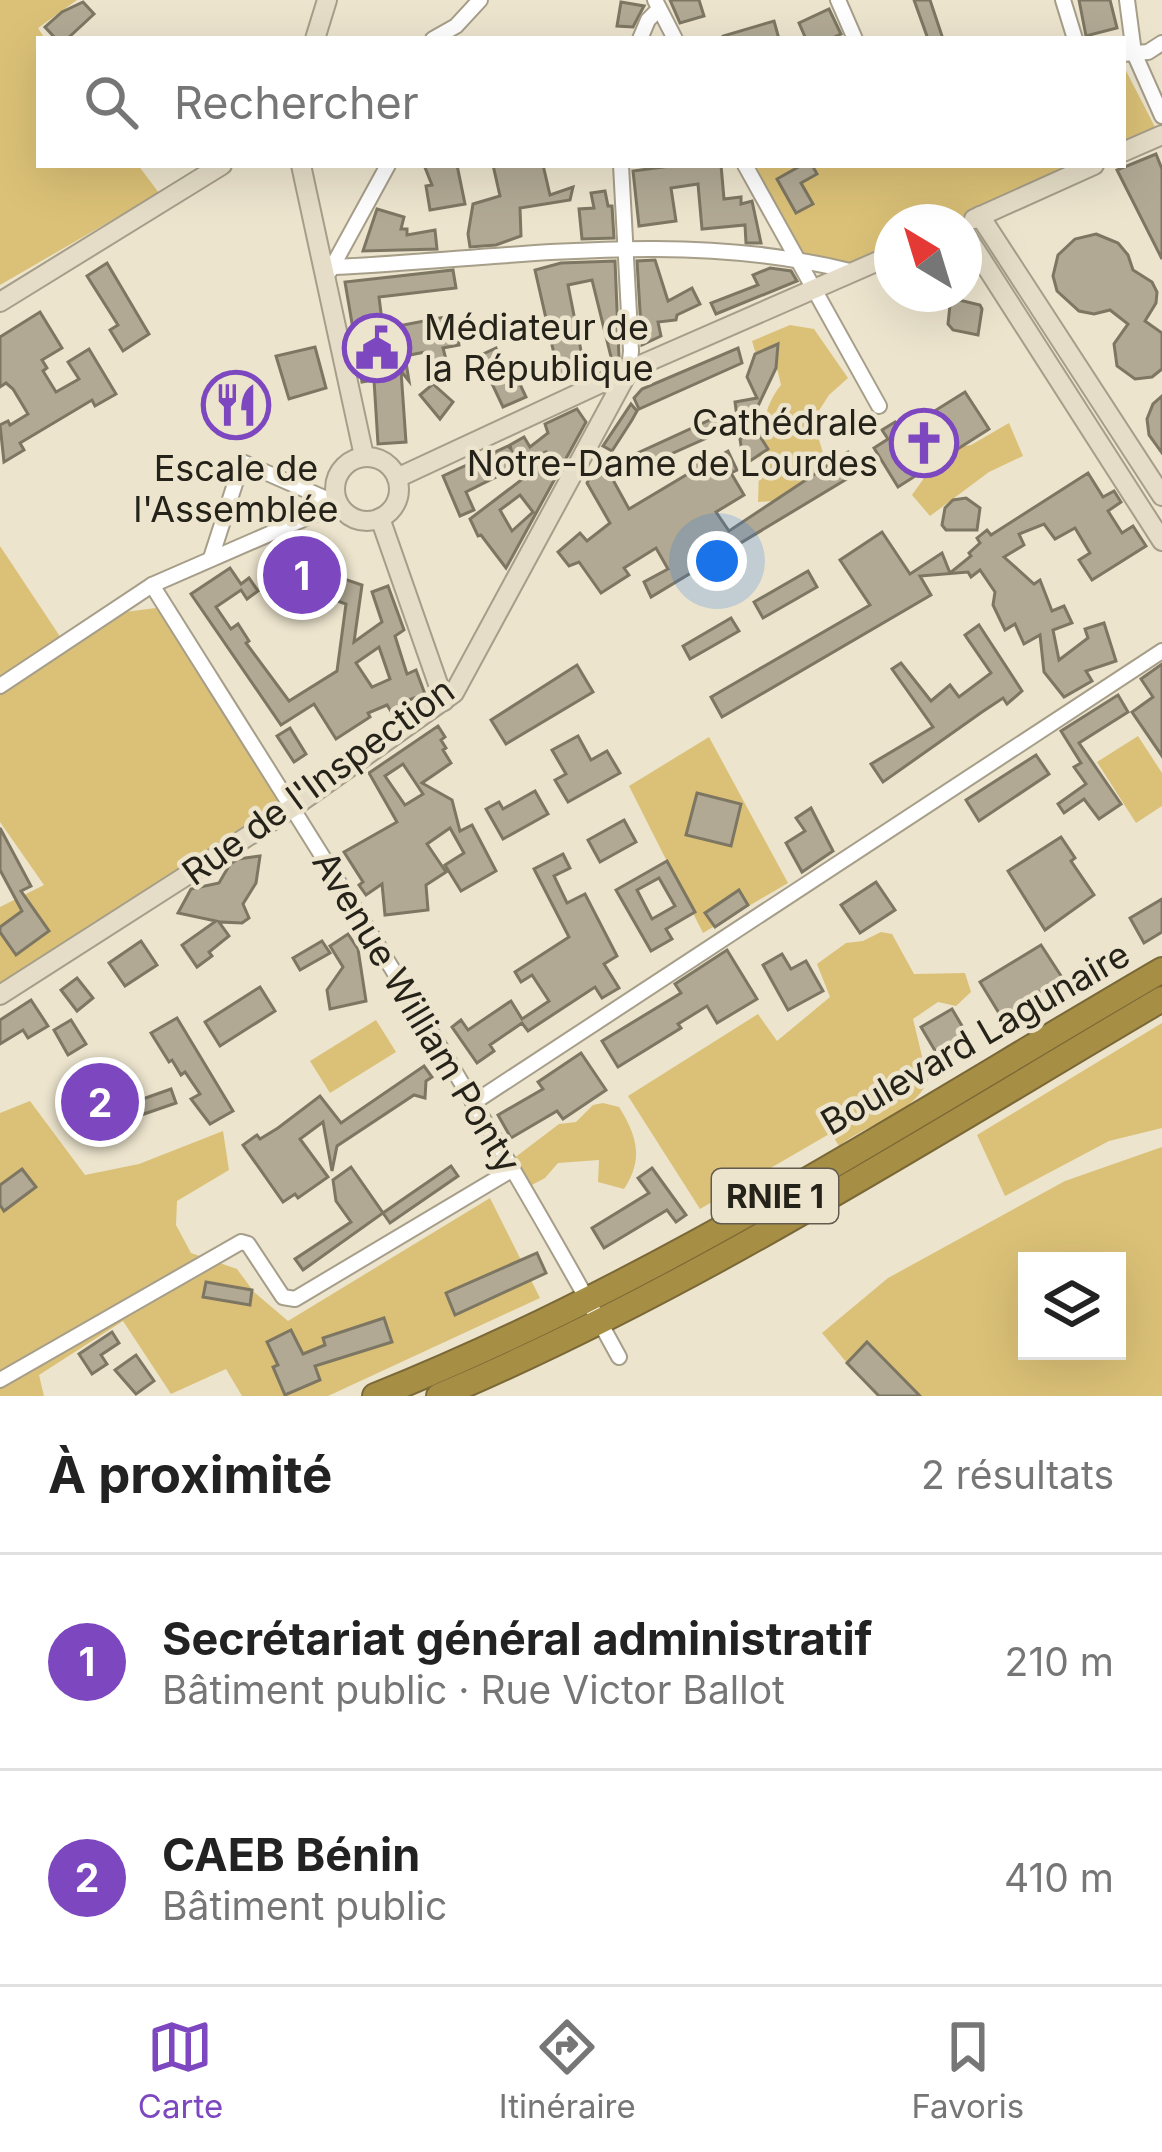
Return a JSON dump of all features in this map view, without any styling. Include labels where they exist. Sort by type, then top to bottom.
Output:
[{"type":"highway","name":"Boulevard Lagunaire","points":[[439,1396],[592,1311],[718,1229],[1162,970]]},
{"type":"highway","name":"Boulevard Lagunaire","points":[[375,1396],[592,1311],[748,1243],[1162,999]]},
{"type":"main road","points":[[315,36],[328,0]]},
{"type":"main road","points":[[1126,151],[1162,135]]},
{"type":"main road","points":[[0,302],[217,168]]},
{"type":"main road","points":[[303,168],[330,271],[364,456]]},
{"type":"main road","points":[[982,218],[1088,168]]},
{"type":"main road","points":[[982,242],[1124,436],[1162,496]]},
{"type":"main road","points":[[982,246],[1162,541]]},
{"type":"main road","points":[[397,478],[874,263]]},
{"type":"main road","name":"Rue de l'Inspection","points":[[0,995],[292,808],[444,700],[461,683],[629,370]]},
{"type":"main road","points":[[1103,447],[1124,436]]},
{"type":"main road","points":[[364,456],[384,461],[397,478],[396,501],[380,518],[359,520],[338,503],[334,488],[338,473],[349,462],[364,456]]},
{"type":"main road","points":[[380,518],[444,700]]},
{"type":"street","points":[[452,32],[480,0]]},
{"type":"street","points":[[838,0],[854,36]]},
{"type":"street","points":[[1063,0],[1074,36]]},
{"type":"street","points":[[1127,0],[1128,54],[1162,116]]},
{"type":"street","points":[[641,36],[657,4]]},
{"type":"street","points":[[657,4],[674,36]]},
{"type":"street","points":[[1128,54],[1148,52],[1162,43]]},
{"type":"street","points":[[330,271],[386,168]]},
{"type":"street","points":[[621,168],[629,370]]},
{"type":"street","points":[[747,168],[879,406]]},
{"type":"street","points":[[330,271],[626,246],[795,257],[854,272]]},
{"type":"street","points":[[211,558],[242,462],[338,503]]},
{"type":"street","points":[[0,686],[152,585],[338,503]]},
{"type":"street","name":"Avenue William Ponty","points":[[152,585],[473,1102],[619,1358]]},
{"type":"street","points":[[473,1102],[1162,651]]},
{"type":"street","points":[[0,1380],[241,1242],[248,1244],[283,1297],[295,1299],[513,1169]]},
{"type":"shaded area","points":[[0,0],[77,0],[38,28],[43,36],[36,36],[36,168],[140,168],[159,193],[0,285]]},
{"type":"shaded area","points":[[1126,71],[1156,129],[1126,143]]},
{"type":"shaded area","points":[[756,168],[1070,168],[982,208],[982,204],[874,204],[874,257],[855,266],[803,254]]},
{"type":"shaded area","points":[[790,325],[814,329],[848,378],[829,395],[813,420],[827,466],[773,501],[758,502],[763,425],[781,385],[774,356],[758,361],[752,341]]},
{"type":"shaded area","points":[[1009,423],[1023,456],[989,472],[930,516],[912,495],[944,450],[971,445]]},
{"type":"shaded area","points":[[0,546],[61,638],[0,678]]},
{"type":"shaded area","points":[[156,608],[292,808],[0,994],[0,907],[44,885],[0,822],[0,686],[109,614]]},
{"type":"shaded area","points":[[1138,736],[1162,773],[1162,806],[1136,823],[1097,762]]},
{"type":"shaded area","points":[[709,737],[788,883],[703,933],[629,786]]},
{"type":"shaded area","points":[[881,932],[892,934],[914,974],[965,973],[971,992],[956,1006],[938,1002],[913,1019],[928,1081],[911,1103],[839,1146],[831,1133],[700,1209],[628,1096],[758,1014],[777,1041],[830,997],[817,964],[846,943]]},
{"type":"shaded area","points":[[376,1020],[396,1052],[330,1093],[310,1061]]},
{"type":"shaded area","points":[[1162,1023],[1162,1128],[1109,1141],[1005,1196],[977,1135]]},
{"type":"shaded area","points":[[30,1101],[85,1175],[139,1164],[223,1131],[229,1170],[177,1201],[176,1225],[191,1253],[237,1269],[254,1292],[288,1321],[490,1198],[540,1298],[328,1396],[242,1396],[226,1369],[171,1394],[123,1321],[39,1375],[44,1396],[0,1396],[0,1113]]},
{"type":"shaded area","points":[[593,1105],[619,1107],[634,1138],[636,1158],[624,1189],[598,1182],[599,1160],[558,1163],[528,1187],[509,1162],[559,1124],[576,1122]]},
{"type":"shaded area","points":[[1162,1147],[1162,1396],[920,1396],[868,1343],[847,1363],[822,1333],[888,1278],[1065,1181]]},
{"type":"building","points":[[670,0],[699,0],[704,16],[680,23]]},
{"type":"building","points":[[914,0],[930,0],[942,36],[927,36]]},
{"type":"building","points":[[1079,0],[1110,0],[1117,28],[1086,36]]},
{"type":"building","points":[[83,2],[94,14],[70,36],[53,36],[45,27]]},
{"type":"building","points":[[621,2],[644,6],[633,27],[617,26]]},
{"type":"building","points":[[829,9],[841,34],[805,36],[799,23]]},
{"type":"building","points":[[774,21],[778,36],[723,36]]},
{"type":"building","points":[[1156,154],[1162,169],[1162,259],[1117,170]]},
{"type":"building","points":[[425,168],[458,168],[465,204],[430,210],[426,186],[432,185]]},
{"type":"building","points":[[494,168],[544,168],[550,195],[573,187],[570,200],[520,208],[521,236],[470,247],[473,204],[500,196]]},
{"type":"building","points":[[721,168],[724,199],[741,197],[741,204],[752,201],[761,243],[746,243],[745,225],[702,229],[698,184],[671,188],[676,221],[639,226],[633,171]]},
{"type":"building","points":[[797,168],[814,168],[817,174],[801,183],[813,204],[796,213],[777,179]]},
{"type":"building","points":[[605,191],[608,206],[612,206],[614,238],[582,239],[579,209],[594,208],[591,193]]},
{"type":"building","points":[[377,209],[404,217],[401,229],[407,229],[407,235],[435,230],[437,249],[363,251]]},
{"type":"building","points":[[1096,234],[1118,243],[1133,270],[1152,282],[1157,292],[1145,321],[1162,333],[1162,369],[1152,377],[1135,379],[1117,366],[1114,344],[1128,324],[1110,310],[1079,311],[1057,291],[1053,276],[1058,255],[1075,239]]},
{"type":"building","points":[[655,260],[668,301],[692,288],[700,304],[677,315],[676,320],[658,322],[661,336],[642,345],[637,261]]},
{"type":"building","points":[[615,261],[619,357],[612,361],[592,280],[568,285],[585,371],[560,380],[535,270],[561,263]]},
{"type":"building","points":[[107,263],[149,334],[123,351],[110,330],[118,325],[87,276]]},
{"type":"building","points":[[770,268],[791,271],[797,281],[716,314],[711,303],[758,285],[753,275]]},
{"type":"building","points":[[453,270],[456,288],[379,297],[383,329],[455,315],[459,345],[443,348],[449,371],[431,375],[425,352],[405,356],[409,381],[401,371],[406,442],[378,444],[374,380],[362,382],[345,282]]},
{"type":"building","points":[[40,312],[62,348],[42,360],[56,392],[79,379],[68,362],[89,349],[116,394],[95,406],[92,400],[20,443],[24,450],[4,462],[0,425],[8,421],[10,425],[28,414],[13,389],[6,383],[0,387],[0,337]]},
{"type":"building","points":[[949,312],[982,312],[978,335],[953,330],[948,324]]},
{"type":"building","points":[[778,344],[776,368],[758,406],[759,415],[737,417],[735,402],[757,398],[747,377],[755,354]]},
{"type":"building","points":[[315,347],[326,388],[289,399],[276,356]]},
{"type":"building","points":[[496,348],[512,384],[519,382],[526,397],[503,407],[479,356]]},
{"type":"building","points":[[738,348],[742,363],[639,409],[634,398],[642,389]]},
{"type":"building","points":[[433,384],[453,402],[440,419],[420,395]]},
{"type":"building","name":"Cathédrale Notre-Dame de Lourdes","points":[[965,392],[989,429],[898,487],[874,448],[888,439],[882,430],[895,422],[901,432]]},
{"type":"building","points":[[1162,396],[1162,453],[1149,435],[1147,419]]},
{"type":"building","points":[[631,404],[637,411],[612,451],[603,446]]},
{"type":"building","points":[[577,409],[586,422],[506,568],[478,536],[470,519],[550,458],[546,452],[466,492],[474,510],[460,516],[443,476],[508,446],[511,449],[510,445],[524,437],[530,447],[548,433],[545,424]],"holes":[[[520,495],[533,512],[512,531],[500,510]]]},
{"type":"building","points":[[714,418],[720,432],[613,480],[629,509],[691,472],[688,468],[699,461],[702,466],[728,451],[737,470],[731,473],[744,495],[716,512],[729,531],[848,452],[860,471],[651,597],[644,582],[668,569],[656,548],[624,568],[629,575],[601,593],[579,562],[569,566],[558,552],[580,533],[587,541],[610,523],[587,483],[592,474]]},
{"type":"building","points":[[756,430],[768,449],[744,465],[740,439]]},
{"type":"building","points":[[1088,473],[1103,497],[1114,491],[1121,502],[1108,511],[1122,533],[1133,526],[1146,546],[1092,580],[1079,560],[1090,553],[1075,528],[1055,539],[1044,524],[1019,534],[1024,545],[1004,557],[1034,584],[1040,580],[1052,611],[1064,606],[1072,623],[1053,630],[1059,660],[1088,638],[1085,629],[1104,623],[1116,661],[1086,671],[1092,681],[1064,697],[1044,672],[1040,635],[1024,644],[1015,624],[1005,630],[993,605],[995,592],[980,570],[971,577],[968,572],[920,576],[931,595],[722,717],[711,697],[870,605],[840,560],[882,532],[910,574],[942,553],[950,573],[971,556],[980,543],[977,538],[987,530],[991,535]]},
{"type":"building","points":[[966,498],[980,508],[977,530],[946,530],[942,525],[945,508],[953,500]]},
{"type":"building","points":[[300,564],[362,585],[354,642],[382,622],[372,592],[388,586],[404,630],[395,636],[407,674],[416,670],[425,694],[406,701],[410,708],[395,718],[387,705],[368,713],[370,717],[336,739],[314,704],[281,725],[191,594],[230,568],[241,584],[249,578],[258,591],[247,599],[241,590],[216,607],[231,629],[238,624],[246,643],[289,701],[337,671],[346,604],[284,582],[291,569]],"holes":[[[379,647],[390,679],[372,687],[356,663]]]},
{"type":"building","points":[[808,571],[817,587],[763,618],[754,602]]},
{"type":"building","points":[[731,618],[739,631],[690,659],[683,646]]},
{"type":"building","points":[[979,625],[1022,691],[1007,704],[1003,698],[883,782],[871,764],[933,727],[892,669],[901,663],[931,701],[950,685],[959,697],[991,673],[965,635]]},
{"type":"building","points":[[1162,664],[1162,756],[1132,712],[1153,697],[1141,679]]},
{"type":"building","points":[[577,665],[593,692],[506,744],[491,720]]},
{"type":"building","points":[[1118,695],[1128,712],[1079,743],[1121,804],[1099,819],[1084,799],[1064,813],[1058,804],[1086,784],[1074,767],[1081,763],[1061,731]]},
{"type":"building","points":[[438,726],[451,763],[422,783],[452,800],[460,831],[472,825],[496,871],[461,891],[445,865],[464,853],[450,828],[427,844],[446,872],[426,885],[428,910],[385,915],[382,884],[366,895],[344,852],[397,822],[369,773]],"holes":[[[403,764],[423,794],[405,805],[385,776]]]},
{"type":"building","points":[[290,728],[306,754],[294,762],[277,736]]},
{"type":"building","points":[[578,736],[591,760],[607,751],[620,773],[568,802],[555,780],[566,774],[552,750]]},
{"type":"building","points":[[1036,755],[1049,774],[979,821],[966,800]]},
{"type":"building","points":[[535,791],[548,814],[503,839],[486,809],[499,802],[503,809]]},
{"type":"building","points":[[697,793],[741,804],[731,846],[686,835]]},
{"type":"building","points":[[811,808],[833,851],[802,872],[786,843],[805,831],[796,818]]},
{"type":"building","points":[[624,820],[636,842],[600,862],[588,840]]},
{"type":"building","points":[[0,828],[31,886],[21,891],[49,931],[16,955],[0,932],[0,927],[22,911],[0,870]]},
{"type":"building","points":[[1061,837],[1094,895],[1045,930],[1008,871]]},
{"type":"building","points":[[563,854],[570,868],[554,876],[567,903],[585,894],[617,956],[604,964],[619,988],[602,998],[595,987],[528,1031],[522,1023],[490,1045],[494,1051],[477,1063],[452,1027],[461,1020],[468,1030],[511,1001],[522,1019],[549,1001],[532,975],[521,982],[515,972],[569,937],[534,869]]},
{"type":"building","points":[[260,856],[256,883],[243,904],[249,918],[242,923],[219,922],[229,936],[197,967],[182,945],[216,921],[178,913],[191,889],[219,883],[238,859]]},
{"type":"building","points":[[667,861],[695,912],[666,929],[672,939],[651,951],[616,890]],"holes":[[[659,878],[675,906],[652,919],[637,890]]]},
{"type":"building","points":[[876,882],[895,910],[860,933],[841,905]]},
{"type":"building","points":[[739,890],[748,905],[715,927],[705,913]]},
{"type":"building","points":[[1162,899],[1162,932],[1144,943],[1130,918]]},
{"type":"building","points":[[348,934],[358,949],[366,1001],[330,1009],[327,990],[343,967],[330,946]]},
{"type":"building","points":[[141,941],[157,965],[125,986],[109,963]]},
{"type":"building","points":[[322,941],[330,953],[300,970],[293,958]]},
{"type":"building","points":[[1041,945],[1065,982],[1049,993],[1047,987],[1002,1018],[980,982]]},
{"type":"building","points":[[727,950],[757,999],[717,1023],[707,1006],[618,1067],[602,1041],[681,993],[675,984]]},
{"type":"building","points":[[782,954],[791,969],[806,961],[823,991],[788,1010],[763,965]]},
{"type":"building","points":[[77,978],[93,998],[77,1011],[61,990]]},
{"type":"building","points":[[260,987],[275,1011],[220,1046],[205,1022]]},
{"type":"building","points":[[31,1000],[48,1026],[28,1038],[23,1030],[0,1044],[0,1020]]},
{"type":"building","points":[[952,1009],[968,1036],[937,1054],[921,1027]]},
{"type":"building","points":[[177,1018],[233,1111],[210,1124],[191,1099],[200,1094],[185,1072],[181,1075],[169,1062],[151,1033]]},
{"type":"building","points":[[71,1020],[86,1044],[68,1055],[54,1030]]},
{"type":"building","points":[[581,1053],[606,1090],[563,1119],[557,1111],[511,1138],[498,1115],[543,1089],[538,1082]]},
{"type":"building","points":[[103,1062],[123,1106],[171,1089],[176,1103],[77,1137],[67,1112],[84,1105],[71,1077]]},
{"type":"building","points":[[424,1066],[432,1077],[426,1081],[425,1098],[414,1095],[337,1146],[332,1171],[323,1122],[300,1139],[328,1177],[298,1198],[295,1194],[283,1202],[243,1145],[278,1128],[320,1096],[341,1123]]},
{"type":"building","points":[[451,1166],[458,1176],[390,1223],[383,1213]]},
{"type":"building","points":[[351,1167],[383,1213],[303,1270],[295,1259],[351,1222],[336,1201],[333,1180]]},
{"type":"building","points":[[652,1168],[686,1215],[676,1222],[667,1210],[604,1248],[592,1228],[649,1193],[638,1178]]},
{"type":"building","points":[[22,1169],[36,1187],[4,1211],[0,1185]]},
{"type":"building","points":[[537,1253],[546,1273],[455,1315],[446,1293]]},
{"type":"building","points":[[206,1282],[252,1290],[250,1305],[203,1297]]},
{"type":"building","points":[[384,1318],[392,1342],[315,1366],[320,1380],[285,1395],[267,1342],[291,1330],[303,1354],[325,1345],[323,1338]]},
{"type":"building","points":[[112,1332],[119,1343],[101,1355],[107,1364],[92,1374],[79,1354]]},
{"type":"building","points":[[867,1342],[920,1396],[879,1396],[847,1363]]},
{"type":"building","points":[[136,1355],[154,1381],[136,1394],[115,1370]]},
{"type":"place","name":"Médiateur de la République","points":[[377,348]]},
{"type":"place","name":"Escale de l'Assemblée","points":[[236,405]]},
{"type":"place","name":"Cathédrale Notre-Dame de Lourdes","points":[[924,443]]},
{"type":"place","name":"Secrétariat général administratif","points":[[302,575]]},
{"type":"place","name":"CAEB Bénin","points":[[100,1102]]}]
